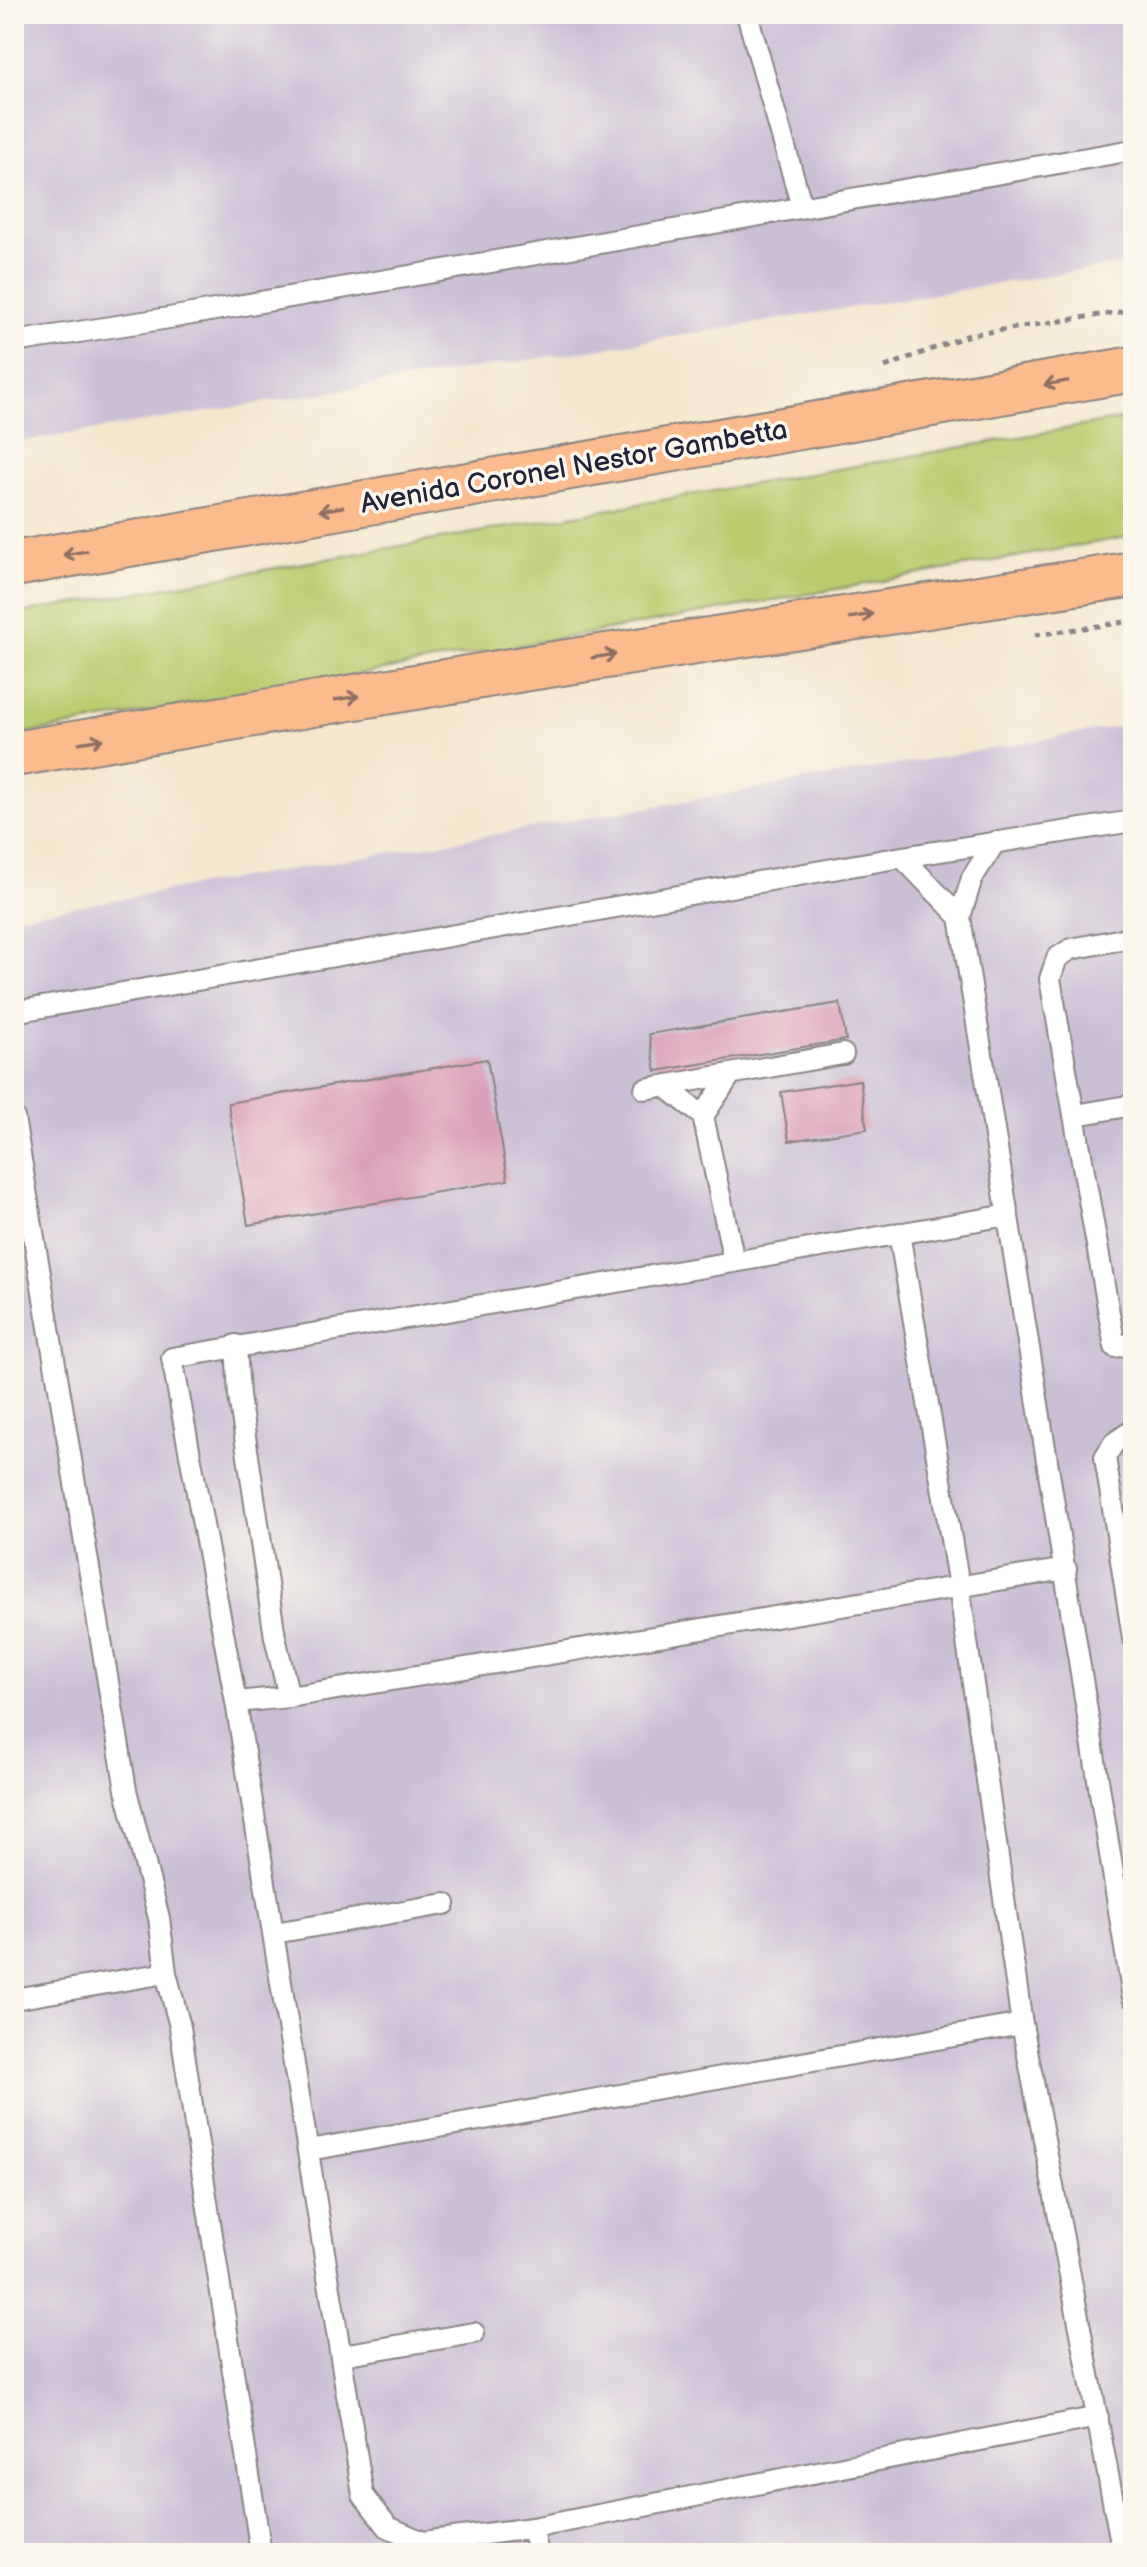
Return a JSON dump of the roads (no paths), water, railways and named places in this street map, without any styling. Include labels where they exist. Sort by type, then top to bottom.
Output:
[{"type":"highway","name":"Avenida Coronel Nestor Gambetta","points":[[14,564],[1133,369]]},
{"type":"highway","points":[[14,754],[529,668],[1133,574]]},
{"type":"lane","points":[[747,14],[802,207]]},
{"type":"lane","points":[[14,342],[169,318],[1133,150]]},
{"type":"lane","points":[[14,1012],[902,857],[1133,821]]},
{"type":"lane","points":[[995,842],[972,878],[960,917],[1066,1569],[1124,1877],[1133,1998]]},
{"type":"lane","points":[[902,857],[960,917]]},
{"type":"lane","points":[[1133,937],[1071,949],[1057,958],[1050,979],[1115,1347],[1133,1343]]},
{"type":"lane","points":[[703,1116],[655,1087],[843,1054]]},
{"type":"lane","points":[[731,1074],[703,1116],[734,1261]]},
{"type":"lane","points":[[1076,1115],[1133,1105]]},
{"type":"lane","points":[[14,1118],[126,1790],[159,1918],[166,1973],[180,2027],[261,2553]]},
{"type":"lane","points":[[1008,1215],[172,1358],[236,1702],[363,2495],[388,2527],[423,2542],[532,2528],[1098,2417]]},
{"type":"lane","points":[[899,1233],[959,1586],[1022,2024],[1123,2553]]},
{"type":"lane","points":[[236,1345],[239,1396],[275,1637],[289,1697]]},
{"type":"lane","points":[[1133,1430],[1114,1443],[1105,1457],[1133,1638]]},
{"type":"lane","points":[[236,1702],[289,1697],[1066,1569]]},
{"type":"lane","points":[[274,1933],[445,1904]]},
{"type":"lane","points":[[14,1999],[166,1973]]},
{"type":"lane","points":[[309,2150],[1022,2024]]},
{"type":"lane","points":[[342,2355],[474,2333]]},
{"type":"lane","points":[[532,2528],[538,2553]]}]
